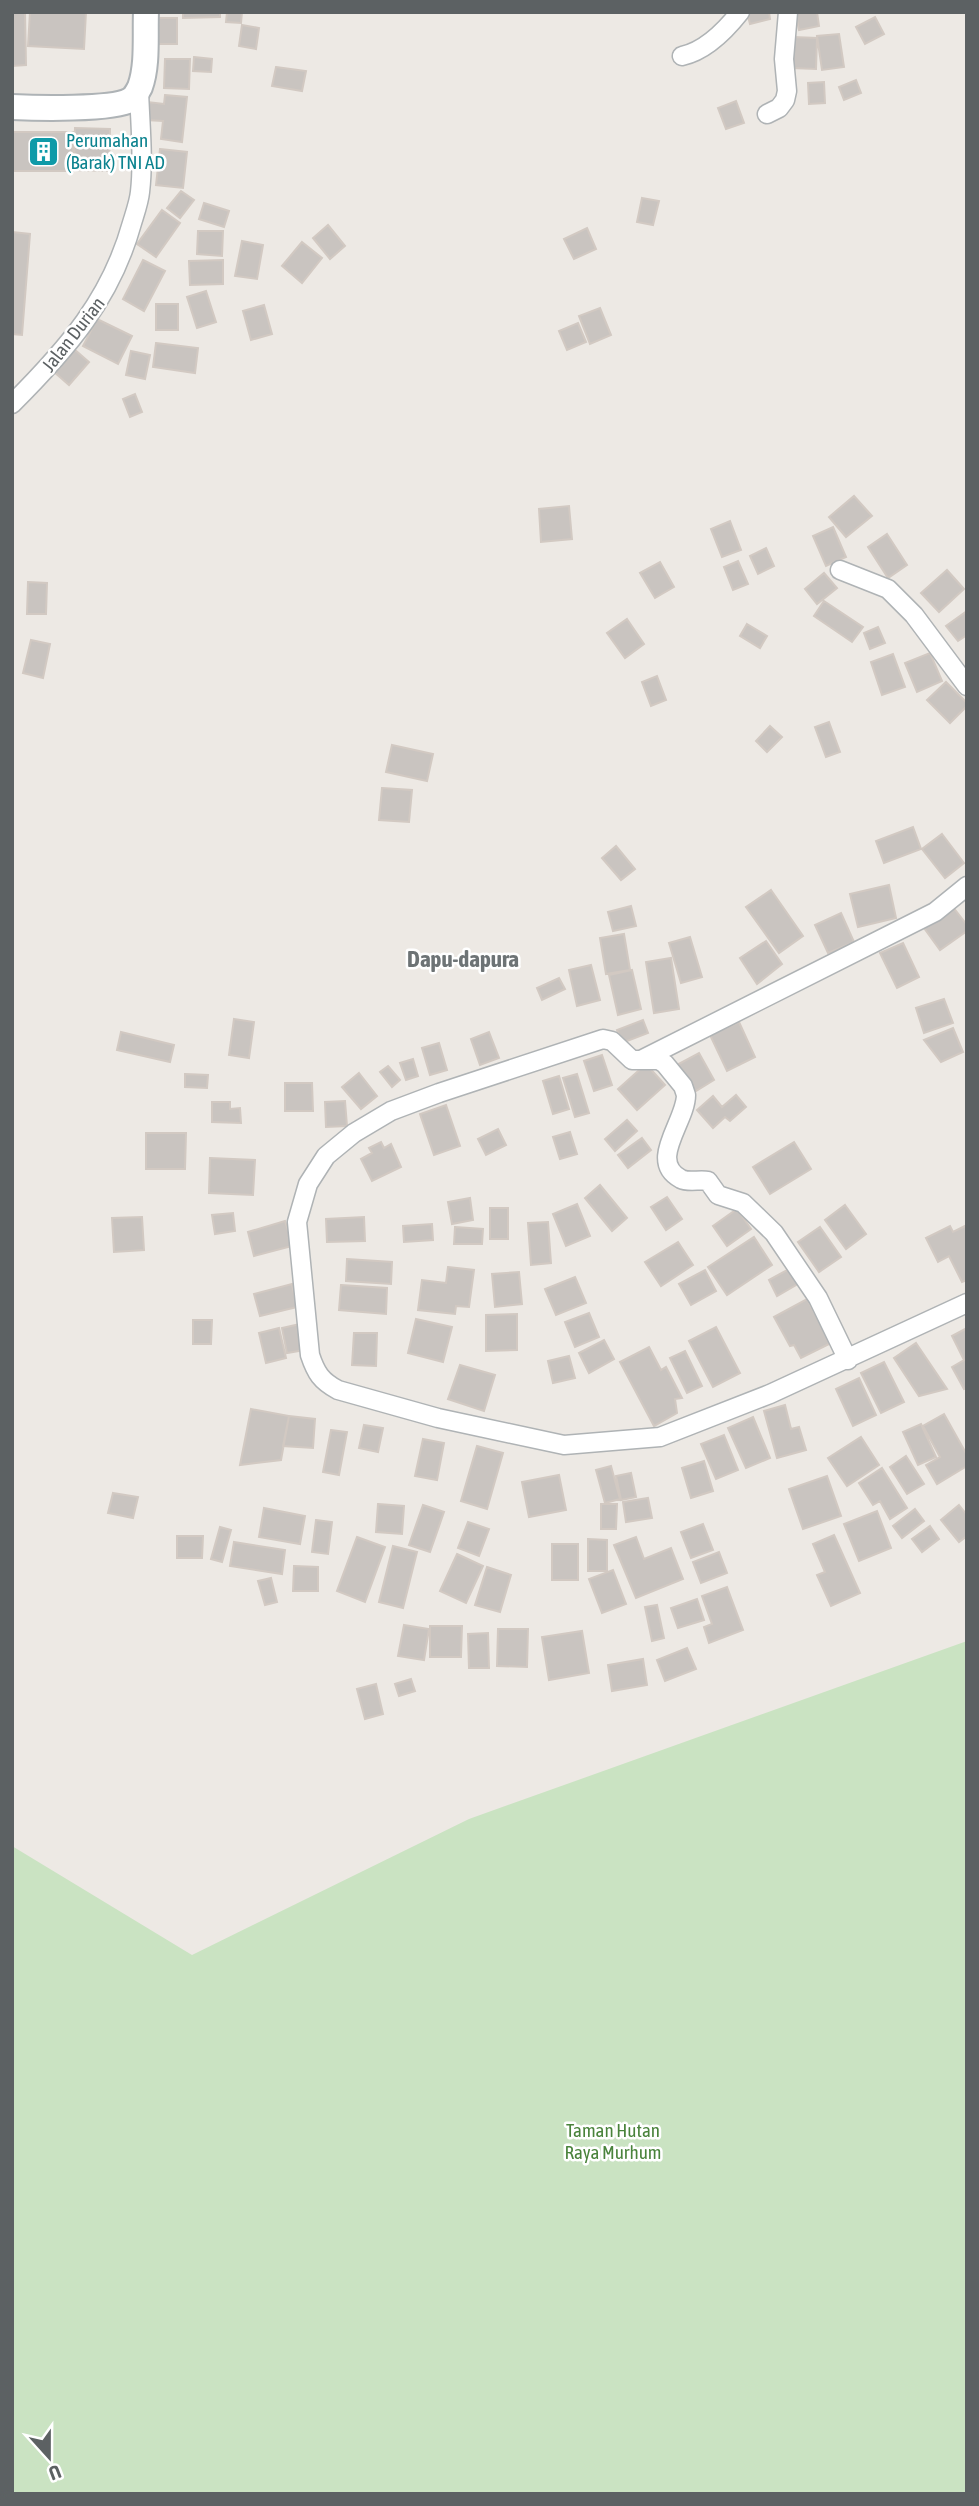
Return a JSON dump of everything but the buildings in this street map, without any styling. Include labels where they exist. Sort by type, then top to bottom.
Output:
[{"type":"main road","points":[[12,107],[117,104],[131,100],[139,90],[143,74],[146,12]]},
{"type":"street","points":[[681,56],[706,46],[740,12]]},
{"type":"street","points":[[767,114],[779,108],[787,91],[783,59],[788,12]]},
{"type":"street","name":"Jalan Durian","points":[[12,404],[45,371],[97,306],[109,286],[125,248],[140,195],[142,166],[139,90]]},
{"type":"street","points":[[840,570],[888,589],[914,615],[967,686]]},
{"type":"street","points":[[643,1059],[935,912],[967,886]]},
{"type":"street","points":[[848,1360],[818,1298],[774,1233],[762,1220],[743,1203],[718,1195],[708,1181],[684,1181],[672,1171],[666,1158],[666,1150],[677,1128],[686,1095],[683,1087],[659,1060],[632,1060],[612,1041],[603,1039],[391,1111],[354,1133],[326,1156],[308,1184],[297,1222],[310,1354],[316,1373],[324,1382],[338,1390],[438,1418],[522,1438],[574,1445],[660,1437],[713,1418],[848,1360],[967,1303]]},
{"type":"green space","name":"Taman Hutan Raya Murhum","points":[[967,1641],[967,2494],[12,2494],[12,1846],[192,1955],[469,1819]]},
{"type":"place","name":"Perumahan (Barak) TNI AD","points":[[43,151]]},
{"type":"district","name":"Dapu-dapura","points":[[463,959]]}]
